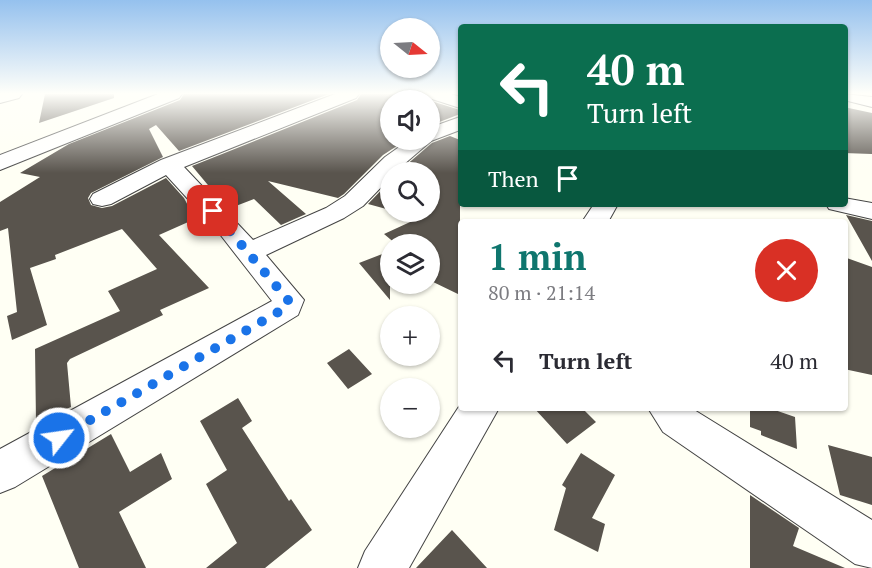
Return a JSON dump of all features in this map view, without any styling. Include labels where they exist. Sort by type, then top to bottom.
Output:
[{"type":"street","points":[[0,163],[107,121]]},
{"type":"street","points":[[102,199],[169,165],[282,121]]},
{"type":"street","points":[[440,131],[458,124]]},
{"type":"street","points":[[249,252],[336,213],[354,201],[408,150]]},
{"type":"street","points":[[0,472],[287,307],[288,300],[249,252],[169,165]]},
{"type":"street","points":[[848,206],[872,211]]},
{"type":"street","points":[[382,568],[478,411]]},
{"type":"street","points":[[670,411],[677,420],[872,547]]},
{"type":"building","points":[[128,121],[259,121],[179,151],[156,125],[149,129],[163,157],[91,193],[88,198],[91,205],[102,208],[112,206],[166,178],[184,198],[195,219],[159,235],[209,288],[160,310],[163,315],[70,359],[67,363],[71,407],[36,422],[35,349],[120,311],[108,291],[157,269],[122,229],[55,255],[56,259],[30,268],[47,325],[12,340],[7,316],[17,312],[8,228],[0,231],[0,202],[40,177],[20,173],[69,144]]},
{"type":"building","points":[[306,121],[380,121],[380,150],[391,150],[338,198],[268,181],[306,214],[281,225],[254,199],[228,209],[192,166]]},
{"type":"building","points":[[848,121],[872,121],[872,154],[848,153]]},
{"type":"building","points":[[450,136],[458,139],[460,219],[458,219],[458,294],[440,285],[440,234],[384,234],[410,222],[440,222],[440,162],[410,162],[424,150],[440,150],[440,140]]},
{"type":"building","points":[[380,191],[380,207],[368,204]]},
{"type":"building","points":[[846,215],[872,221],[872,261]]},
{"type":"building","points":[[380,255],[380,288],[359,263]]},
{"type":"building","points":[[848,258],[872,267],[872,375],[848,370]]},
{"type":"building","points":[[349,349],[372,374],[348,389],[327,363]]},
{"type":"building","points":[[238,398],[252,421],[242,428],[289,501],[291,499],[312,530],[265,568],[206,568],[237,543],[206,484],[227,470],[200,421]]},
{"type":"building","points":[[537,411],[585,411],[596,422],[567,444]]},
{"type":"building","points":[[750,411],[778,411],[795,417],[797,449],[761,435],[761,431],[750,427]]},
{"type":"building","points":[[111,434],[130,472],[161,453],[172,479],[119,512],[146,568],[79,568],[42,476]]},
{"type":"building","points":[[828,445],[872,457],[872,505],[840,495]]},
{"type":"building","points":[[581,453],[615,475],[592,518],[605,524],[598,552],[554,530],[566,488],[562,485]]},
{"type":"building","points":[[750,495],[799,528],[793,546],[845,568],[750,568]]},
{"type":"building","points":[[452,530],[487,568],[416,568]]},
{"type":"route","points":[[59,438],[287,307],[288,300],[213,211]]}]
